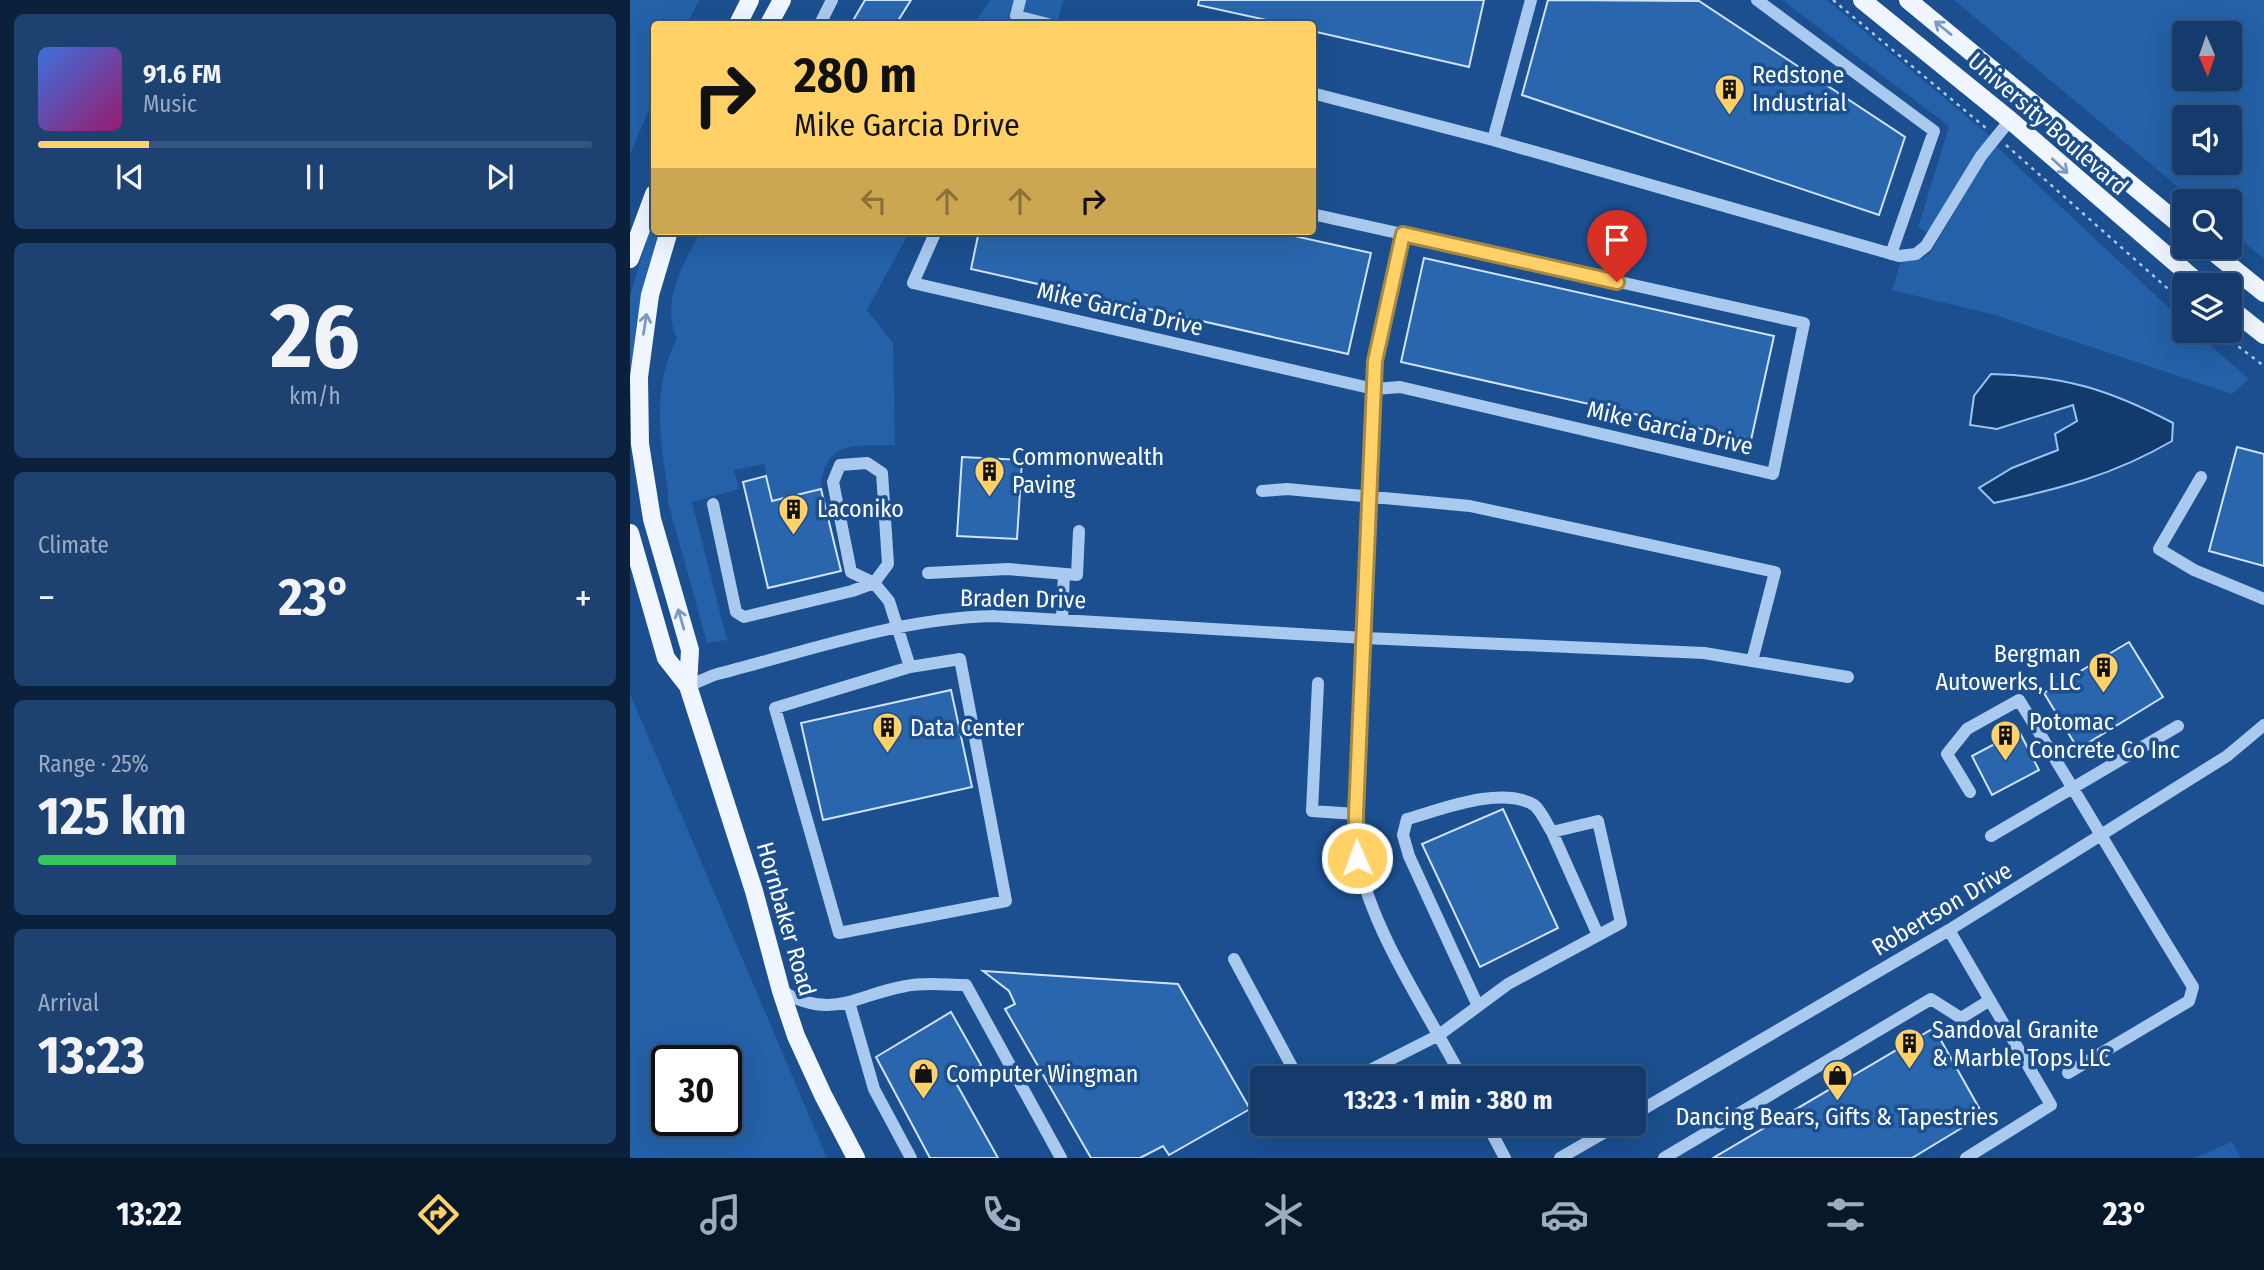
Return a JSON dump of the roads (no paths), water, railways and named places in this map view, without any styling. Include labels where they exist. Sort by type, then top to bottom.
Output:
[{"type":"main road","points":[[739,21],[750,0]]},
{"type":"main road","points":[[771,21],[782,0]]},
{"type":"main road","name":"University Boulevard","points":[[1862,0],[2010,120],[2187,273]]},
{"type":"main road","name":"University Boulevard","points":[[1908,0],[2172,218]]},
{"type":"main road","points":[[630,260],[651,202]]},
{"type":"main road","name":"Hornbaker Road","points":[[668,235],[660,255],[644,325],[638,408],[640,444],[652,519],[690,650],[688,686]]},
{"type":"main road","points":[[2222,259],[2264,293]]},
{"type":"main road","points":[[2242,318],[2264,335]]},
{"type":"main road","name":"Hornbaker Road","points":[[630,533],[666,658],[688,686],[754,891],[796,1036],[822,1095],[856,1158]]},
{"type":"street","points":[[822,21],[832,0]]},
{"type":"street","points":[[1020,0],[1016,16],[1036,21]]},
{"type":"street","points":[[1493,139],[1531,0]]},
{"type":"street","points":[[1757,0],[1934,131],[1891,254]]},
{"type":"street","points":[[1316,94],[1493,139],[1891,254],[1910,256],[1926,246],[1981,156],[2010,120]]},
{"type":"street","name":"Mike Garcia Drive","points":[[934,235],[912,283],[1374,389],[1400,387],[1773,474],[1804,323],[1316,215]]},
{"type":"street","points":[[1403,234],[1375,361],[1356,814],[1357,858],[1367,895],[1456,1066]]},
{"type":"street","points":[[713,504],[736,612],[744,617],[852,592],[874,583],[888,564],[882,473],[867,463],[840,464],[833,482],[851,572],[874,583],[889,601],[910,667]]},
{"type":"street","points":[[2201,477],[2159,549],[2194,570],[2264,599]]},
{"type":"street","points":[[1262,491],[1287,489],[1371,495],[1470,506],[1775,572],[1752,661]]},
{"type":"street","points":[[928,573],[1008,569],[1077,575],[1079,531]]},
{"type":"street","points":[[1062,620],[1064,574]]},
{"type":"street","name":"Braden Drive","points":[[688,686],[714,675],[896,629],[957,617],[1703,653],[1848,677]]},
{"type":"street","points":[[960,659],[1006,901],[839,933],[775,708],[910,667],[960,659]]},
{"type":"street","points":[[1318,683],[1312,811],[1356,814]]},
{"type":"street","points":[[1969,792],[1947,754],[1967,729],[2020,699],[2074,788],[2099,836],[2193,987],[2189,1001],[2068,1073]]},
{"type":"street","name":"Robertson Drive","points":[[1646,1107],[1949,930],[2227,757],[2264,725]]},
{"type":"street","points":[[1991,836],[2178,726]]},
{"type":"street","points":[[1478,1006],[1409,856],[1403,835],[1407,819],[1472,800],[1513,799],[1535,806],[1552,832],[1598,935]]},
{"type":"street","points":[[1378,1066],[1439,1035],[1507,984],[1621,923],[1598,821],[1552,832]]},
{"type":"street","points":[[1949,930],[2051,1105],[1966,1158]]},
{"type":"street","points":[[1234,959],[1292,1066]]},
{"type":"street","points":[[781,991],[814,1006],[849,1002],[907,985],[966,985],[1061,1158]]},
{"type":"street","points":[[1664,1158],[1931,999],[1961,1018],[1990,1000]]},
{"type":"street","points":[[849,1002],[874,1088],[911,1158]]},
{"type":"street","points":[[1493,1136],[1505,1158]]},
{"type":"street","points":[[1560,1158],[1598,1136]]},
{"type":"place","name":"Redstone Industrial","points":[[1729,116]]},
{"type":"place","name":"Commonwealth Paving","points":[[989,498]]},
{"type":"place","name":"Laconiko","points":[[794,536]]},
{"type":"place","name":"Bergman Autowerks, LLC","points":[[2104,695]]},
{"type":"place","name":"Data Center","points":[[887,755]]},
{"type":"place","name":"Potomac Concrete Co Inc","points":[[2006,763]]},
{"type":"place","name":"Sandoval Granite & Marble Tops LLC","points":[[1909,1071]]},
{"type":"place","name":"Computer Wingman","points":[[923,1101]]},
{"type":"place","name":"Dancing Bears, Gifts & Tapestries","points":[[1837,1102]]}]
